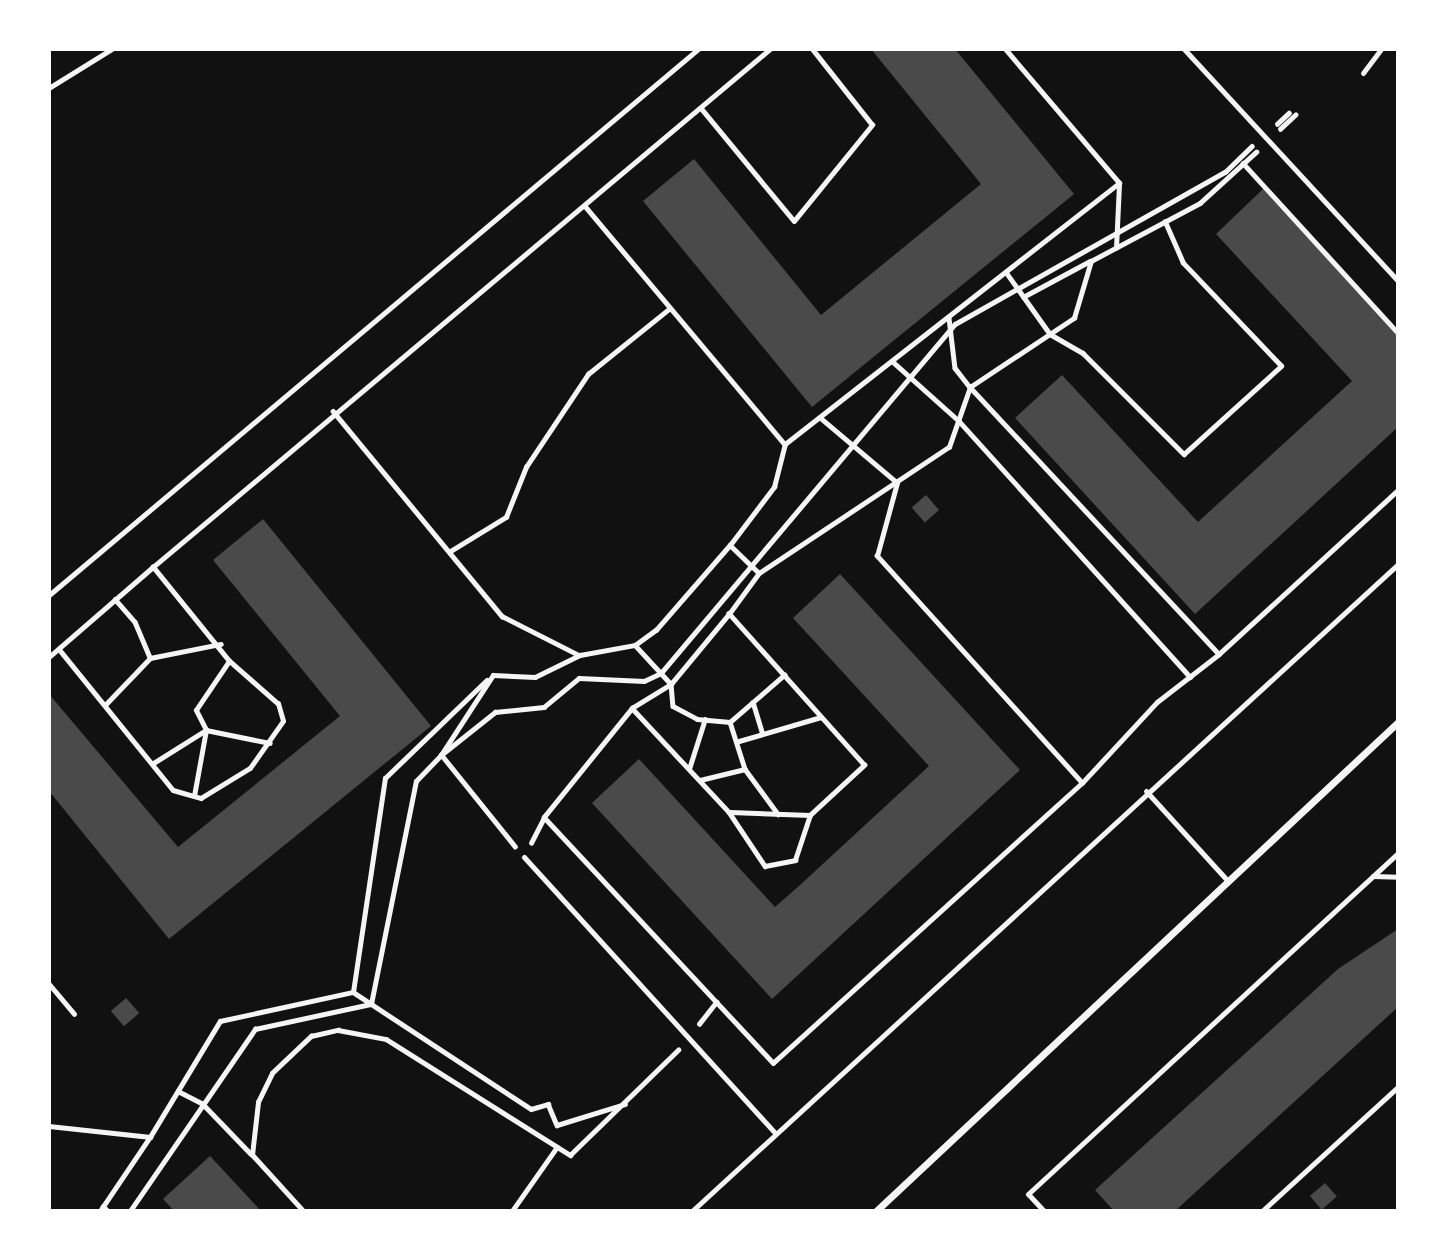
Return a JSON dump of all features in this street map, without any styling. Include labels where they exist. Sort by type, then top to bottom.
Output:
[{"type":"street","points":[[876,1211],[1398,722]]},
{"type":"lane","points":[[49,595],[698,49]]},
{"type":"lane","points":[[1184,49],[1398,281]]},
{"type":"lane","points":[[1363,73],[1381,49]]},
{"type":"lane","points":[[692,1211],[1146,791],[1398,564]]},
{"type":"lane","points":[[1146,791],[1227,880]]},
{"type":"lane","points":[[1044,1211],[1028,1194],[1398,853]]},
{"type":"lane","points":[[524,857],[775,1133]]},
{"type":"lane","points":[[1373,876],[1398,877]]},
{"type":"lane","points":[[49,984],[74,1014]]},
{"type":"lane","points":[[1262,1211],[1398,1087]]},
{"type":"path","points":[[49,88],[113,49]]},
{"type":"path","points":[[49,657],[333,411],[585,206],[770,49]]},
{"type":"path","points":[[701,108],[793,221],[872,125],[812,49]]},
{"type":"path","points":[[1005,49],[1119,183],[1116,248]]},
{"type":"path","points":[[1023,297],[1200,203],[1243,163],[1289,113]]},
{"type":"path","points":[[371,1003],[416,780],[441,755],[495,712],[544,706],[579,678],[645,681],[661,673],[948,332],[1018,289],[1225,172],[1295,115]]},
{"type":"path","points":[[1243,163],[1398,333]]},
{"type":"path","points":[[353,992],[385,778],[493,675],[535,677],[580,655],[635,645],[656,630],[730,545],[774,487],[785,444],[1119,183]]},
{"type":"path","points":[[585,206],[785,444]]},
{"type":"path","points":[[1006,272],[1050,334],[1083,353],[1184,454],[1281,366],[1183,263],[1165,222]]},
{"type":"path","points":[[441,755],[524,857],[544,817],[632,708],[671,684],[759,573],[949,447],[970,387],[1074,318],[1091,261]]},
{"type":"path","points":[[449,552],[506,517],[526,467],[588,373],[670,308]]},
{"type":"path","points":[[949,317],[948,332],[955,368],[970,387],[1219,654]]},
{"type":"path","points":[[892,361],[959,421],[1190,677]]},
{"type":"path","points":[[333,411],[502,615],[580,655]]},
{"type":"path","points":[[820,418],[855,442],[897,483]]},
{"type":"path","points":[[897,483],[877,556],[1082,783]]},
{"type":"path","points":[[544,817],[773,1063],[1082,783],[1147,711],[1219,654],[1398,490]]},
{"type":"path","points":[[730,545],[759,573]]},
{"type":"path","points":[[59,649],[173,790],[194,796],[250,768],[284,721],[278,704],[229,661],[221,644],[153,567]]},
{"type":"path","points":[[115,599],[135,622],[150,657]]},
{"type":"path","points":[[632,708],[729,812],[765,866],[795,860],[810,815],[864,765],[729,614]]},
{"type":"path","points":[[105,705],[150,657],[221,644]]},
{"type":"path","points":[[635,645],[671,684],[673,706],[705,719],[730,722],[784,675]]},
{"type":"path","points":[[194,796],[206,730],[196,710],[229,661]]},
{"type":"path","points":[[441,755],[493,675]]},
{"type":"path","points":[[753,702],[762,732]]},
{"type":"path","points":[[739,741],[762,732],[821,717]]},
{"type":"path","points":[[689,769],[705,719]]},
{"type":"path","points":[[730,722],[739,741],[746,769],[778,814]]},
{"type":"path","points":[[152,764],[206,730],[270,743]]},
{"type":"path","points":[[700,780],[746,769]]},
{"type":"path","points":[[729,812],[810,815]]},
{"type":"path","points":[[108,1211],[102,1208],[150,1137],[220,1021],[353,992],[531,1110],[548,1104],[557,1125],[629,1102]]},
{"type":"path","points":[[252,1155],[258,1102],[272,1073],[311,1036],[338,1030],[386,1039],[570,1155],[629,1102],[689,1038],[716,1002]]},
{"type":"path","points":[[130,1211],[255,1029],[371,1003]]},
{"type":"path","points":[[178,1091],[203,1104],[303,1211]]},
{"type":"path","points":[[49,1126],[150,1137]]},
{"type":"path","points":[[512,1211],[557,1147]]},
{"type":"building","points":[[871,49],[955,49],[1074,194],[812,407],[643,201],[694,159],[821,315],[981,184]]},
{"type":"building","points":[[1263,189],[1398,336],[1398,427],[1195,614],[1015,418],[1062,375],[1198,522],[1352,381],[1216,234]]},
{"type":"building","points":[[926,495],[939,510],[925,523],[912,507]]},
{"type":"building","points":[[263,519],[431,726],[169,939],[49,791],[49,694],[178,847],[340,716],[213,560]]},
{"type":"building","points":[[840,574],[1020,770],[772,999],[592,803],[639,759],[775,907],[929,766],[793,618]]},
{"type":"building","points":[[1398,929],[1398,1007],[1175,1211],[1114,1211],[1095,1190],[1338,969]]},
{"type":"building","points":[[126,998],[139,1013],[124,1026],[111,1011]]},
{"type":"building","points":[[210,1156],[261,1211],[174,1211],[163,1199]]},
{"type":"building","points":[[1325,1183],[1337,1197],[1322,1210],[1310,1196]]}]
